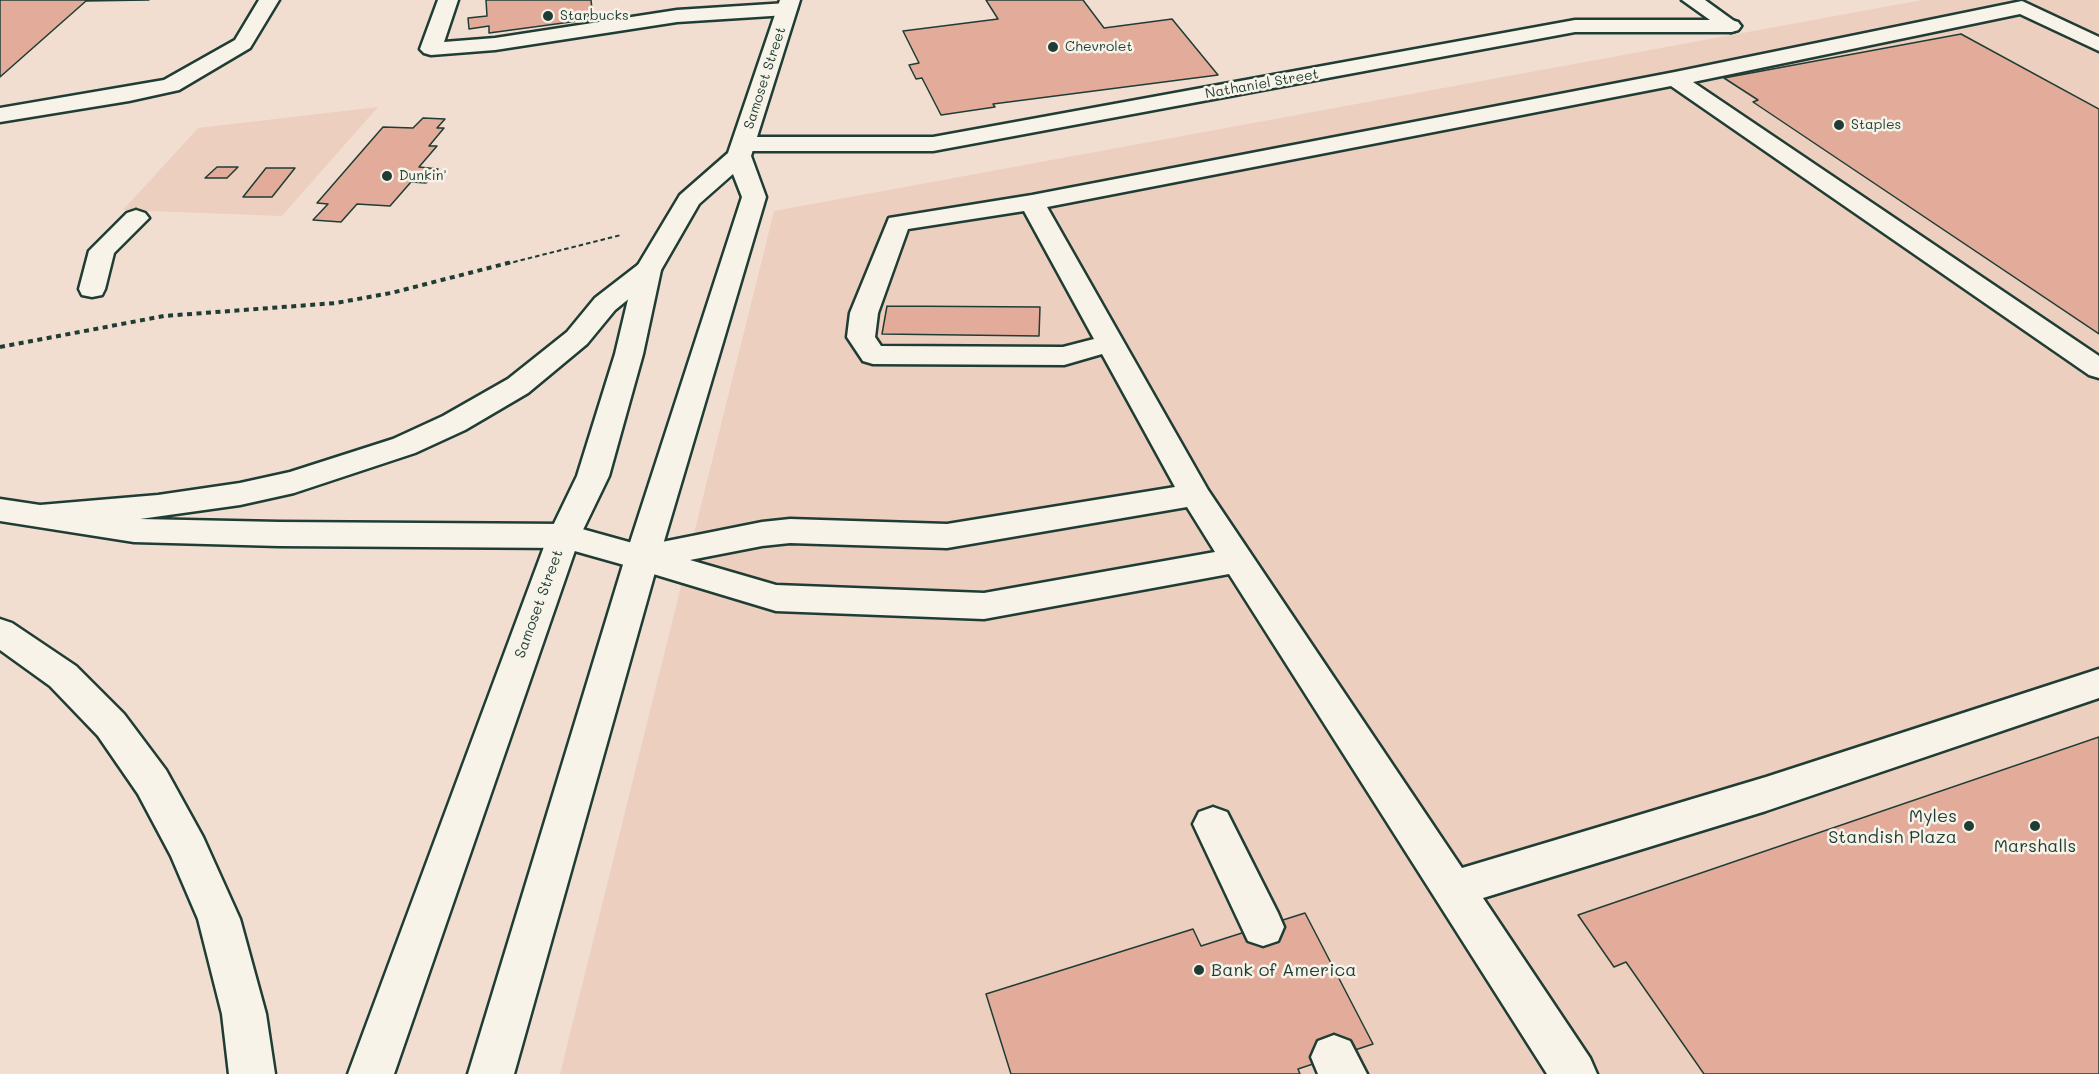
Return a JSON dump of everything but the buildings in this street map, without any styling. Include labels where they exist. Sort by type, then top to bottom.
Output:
[{"type":"main road","points":[[0,115],[171,85],[243,44],[269,0]]},
{"type":"main road","points":[[448,0],[431,49],[495,44],[677,16],[789,4]]},
{"type":"main road","name":"Nathaniel Street","points":[[742,150],[933,144],[1575,26],[1731,26],[1692,0]]},
{"type":"main road","name":"Samoset Street","points":[[371,1074],[564,536],[593,476],[629,354],[648,270],[688,200],[742,150],[789,4]]},
{"type":"main road","points":[[1111,343],[1064,356],[873,355],[861,337],[864,313],[898,223],[1032,202],[1675,79],[2022,7],[2099,45]]},
{"type":"main road","points":[[1675,79],[2099,369]]},
{"type":"main road","points":[[491,1074],[642,558],[754,197],[742,150]]},
{"type":"main road","points":[[1032,202],[1195,495],[1574,1074]]},
{"type":"main road","points":[[92,289],[102,251],[136,218]]},
{"type":"main road","points":[[43,515],[158,506],[240,494],[294,482],[404,446],[454,423],[518,386],[577,338],[605,304],[648,270]]},
{"type":"main road","points":[[642,558],[762,534],[790,531],[947,536],[1195,495]]},
{"type":"main road","points":[[0,510],[145,530],[279,534],[564,536],[776,598],[984,606],[1237,560]]},
{"type":"main road","points":[[0,632],[63,676],[111,725],[152,782],[189,849],[219,919],[244,1014],[252,1074]]},
{"type":"main road","points":[[1453,889],[1766,794],[2099,683]]},
{"type":"main road","points":[[1213,824],[1263,927]]},
{"type":"path","points":[[0,347],[164,316],[336,303],[391,293],[628,233]]},
{"type":"shaded area","name":"Myles Standish Plaza","points":[[1922,0],[2099,0],[2099,1074],[560,1074],[774,211]]},
{"type":"shaded area","points":[[378,107],[282,216],[123,210],[198,128]]},
{"type":"place","name":"Starbucks","points":[[548,16]]},
{"type":"place","name":"Chevrolet","points":[[1053,47]]},
{"type":"place","name":"Staples","points":[[1839,125]]},
{"type":"place","name":"Dunkin'","points":[[387,176]]},
{"type":"place","name":"Myles Standish Plaza","points":[[1969,826]]},
{"type":"place","name":"Marshalls","points":[[2035,826]]},
{"type":"place","name":"Bank of America","points":[[1199,970]]}]
